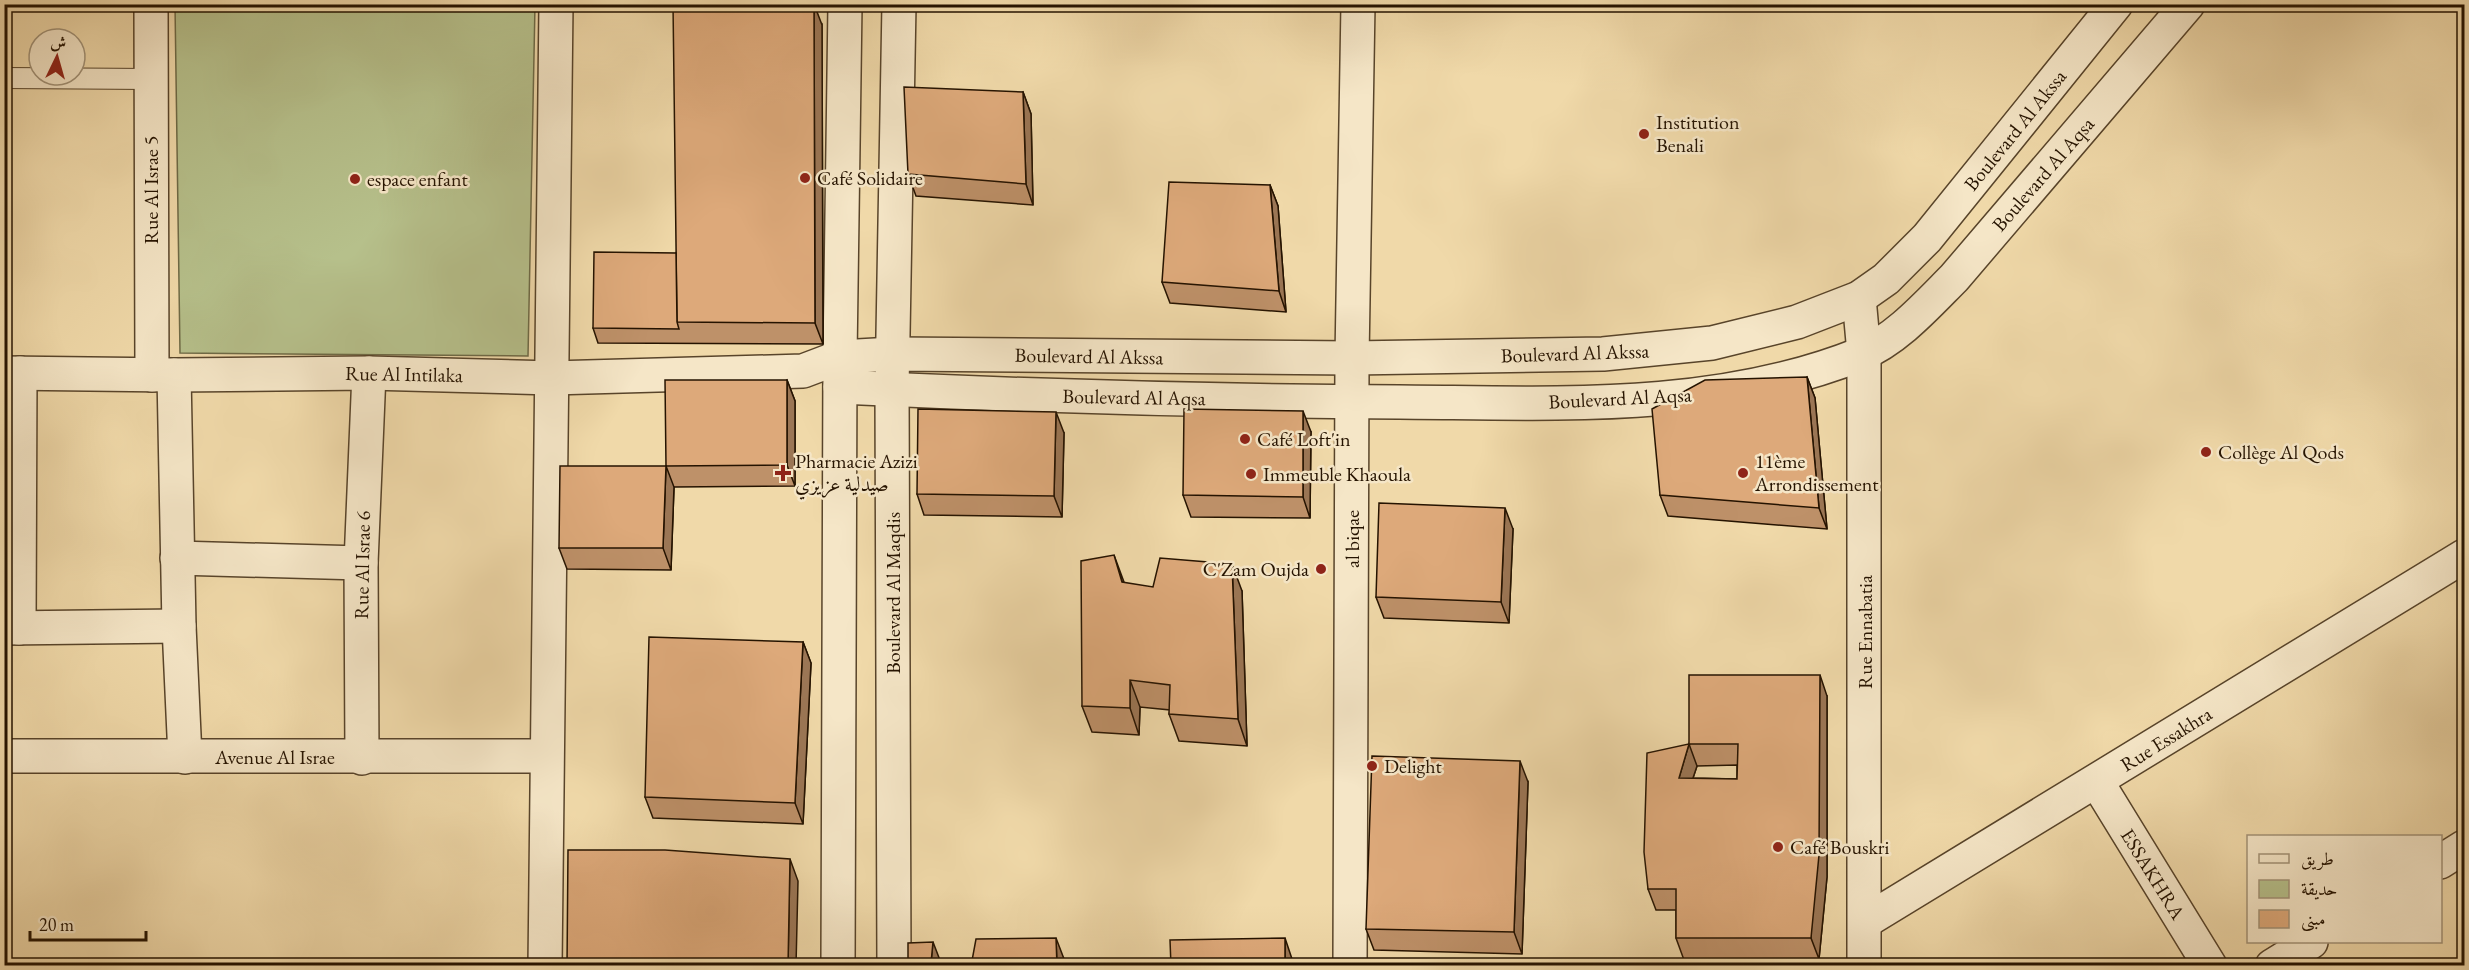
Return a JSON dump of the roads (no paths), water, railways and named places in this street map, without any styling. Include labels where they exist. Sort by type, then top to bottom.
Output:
[{"type":"street","name":"Rue Al Israe 5","points":[[151,4],[151,79],[163,375],[177,558],[186,757]]},
{"type":"street","points":[[545,966],[556,4]]},
{"type":"street","points":[[838,966],[840,372],[845,4]]},
{"type":"street","name":"Boulevard Al Maqdis","points":[[894,966],[892,389],[899,4]]},
{"type":"street","name":"al biqae","points":[[1350,966],[1353,358],[1358,4]]},
{"type":"street","name":"Boulevard Al Akssa","points":[[840,372],[893,354],[1353,358],[1603,354],[1666,348],[1753,334],[1816,316],[1859,298],[1886,279],[1927,238],[2116,4]]},
{"type":"street","name":"Boulevard Al Aqsa","points":[[840,372],[892,389],[1353,402],[1598,403],[1655,399],[1759,384],[1864,353],[1891,335],[1954,278],[2188,4]]},
{"type":"street","name":"Rue Ennabatia","points":[[1859,298],[1864,353],[1866,921],[1864,966]]},
{"type":"street","name":"Rue Al Intilaka","points":[[12,373],[163,375],[369,373],[552,378],[840,372]]},
{"type":"street","points":[[12,373],[12,628],[179,626]]},
{"type":"street","name":"Rue Al Israe 6","points":[[362,758],[361,563],[369,373]]},
{"type":"street","name":"Rue Essakhra","points":[[1866,921],[2464,556]]},
{"type":"street","points":[[177,558],[361,563]]},
{"type":"street","name":"Avenue Al Israe","points":[[4,756],[362,758],[546,756]]},
{"type":"street","name":"ESSAKHRA","points":[[2097,782],[2210,966]]},
{"type":"street","points":[[2442,861],[2464,847]]},
{"type":"street","points":[[2272,966],[2309,943]]},
{"type":"lane","points":[[4,78],[151,79]]},
{"type":"place","name":"Institution Benali","points":[[1644,134]]},
{"type":"place","name":"Café Solidaire","points":[[805,178]]},
{"type":"place","name":"espace enfant","points":[[355,179]]},
{"type":"place","name":"Café Loft'in","points":[[1245,439]]},
{"type":"place","name":"Collège Al Qods","points":[[2206,452]]},
{"type":"place","name":"Pharmacie Azizi صيدلية عزيزي","points":[[783,473]]},
{"type":"place","name":"11ème Arrondissement","points":[[1743,473]]},
{"type":"place","name":"Immeuble Khaoula","points":[[1251,474]]},
{"type":"place","name":"C'Zam Oujda","points":[[1321,569]]},
{"type":"place","name":"Delight","points":[[1372,766]]},
{"type":"place","name":"Café Bouskri","points":[[1778,847]]}]
